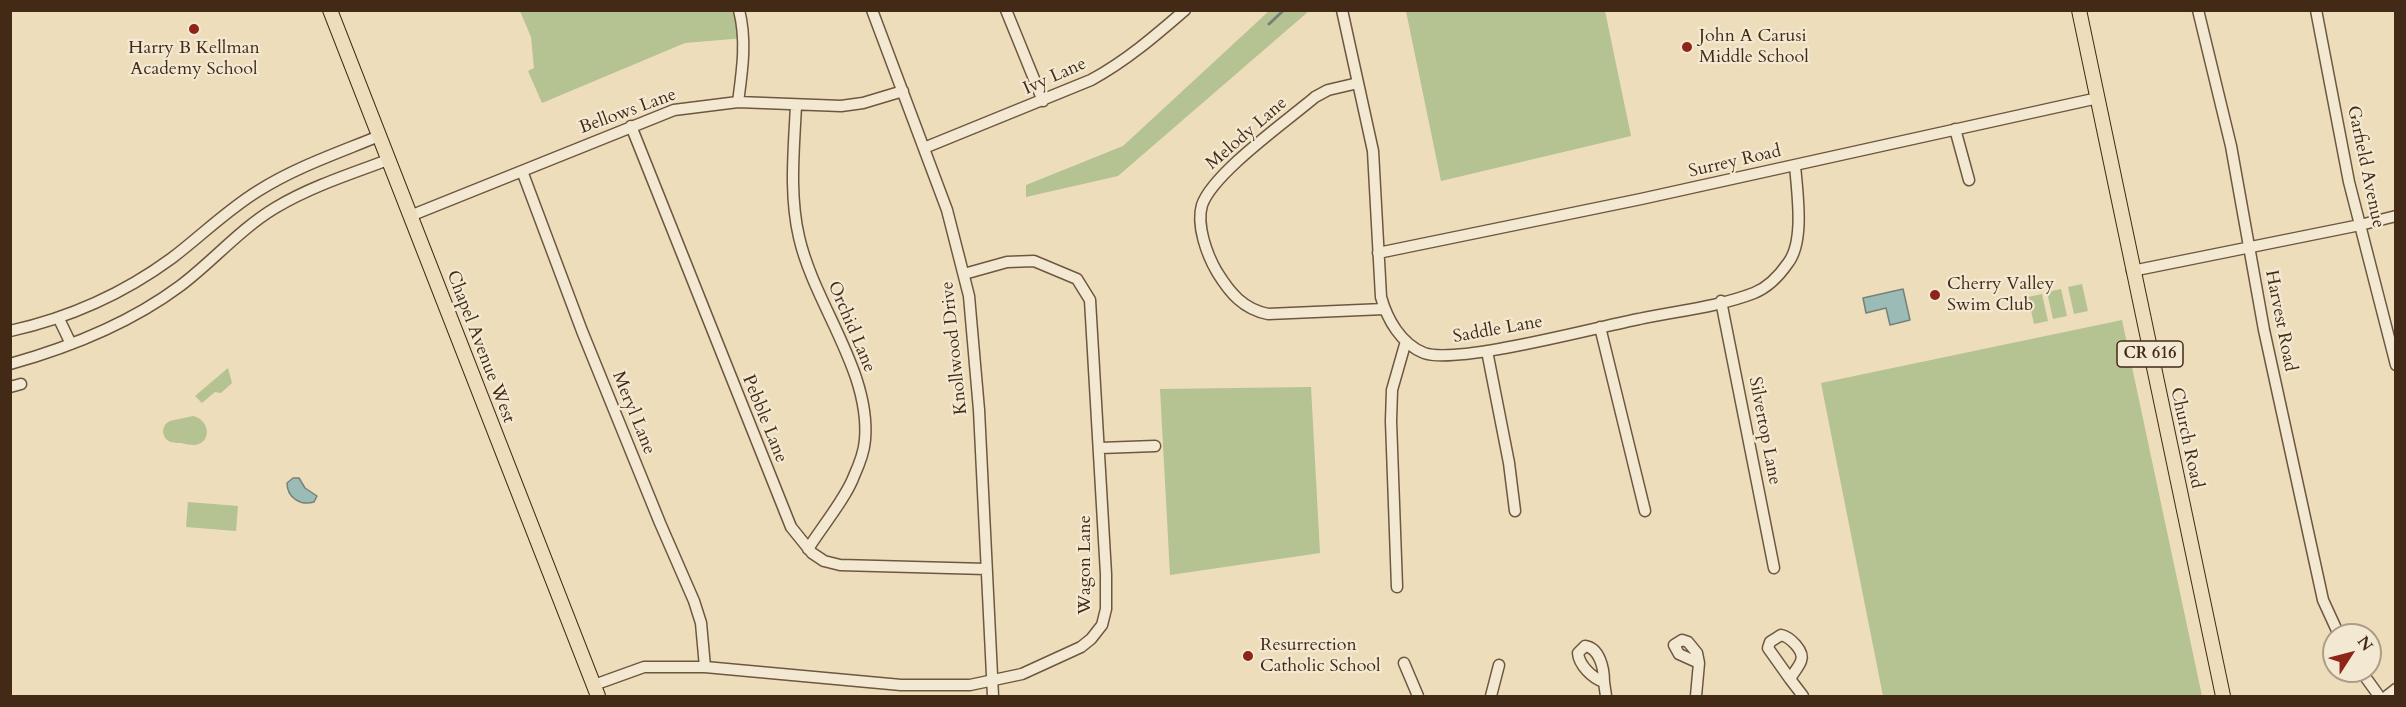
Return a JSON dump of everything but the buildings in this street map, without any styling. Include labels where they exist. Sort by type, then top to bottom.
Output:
[{"type":"main road","name":"Chapel Avenue West","points":[[330,10],[596,691]]},
{"type":"main road","name":"Church Road","points":[[2079,10],[2132,272],[2223,696]]},
{"type":"street","points":[[738,102],[743,62],[740,10]]},
{"type":"street","name":"Knollwood Drive","points":[[872,10],[947,210],[969,296],[979,410],[993,696]]},
{"type":"street","points":[[1006,10],[1042,101]]},
{"type":"street","name":"Saddle Lane","points":[[1342,10],[1374,150],[1381,297],[1384,309],[1406,340],[1425,353],[1446,356],[1487,351],[1752,294],[1765,288],[1790,262],[1795,252],[1798,220],[1795,165]]},
{"type":"street","name":"Harvest Road","points":[[2198,10],[2231,146],[2264,330],[2324,600],[2334,623]]},
{"type":"street","name":"Garfield Avenue","points":[[2316,10],[2349,182],[2396,365]]},
{"type":"street","name":"Ivy Lane","points":[[924,148],[1091,80],[1111,69],[1147,43],[1178,13]]},
{"type":"street","name":"Melody Lane","points":[[1358,83],[1328,90],[1315,97],[1218,179],[1202,205],[1200,213],[1209,255],[1219,276],[1236,298],[1251,310],[1268,314],[1384,309]]},
{"type":"street","name":"Bellows Lane","points":[[410,216],[674,110],[738,102],[841,106],[903,90]]},
{"type":"street","name":"Surrey Road","points":[[1378,253],[2098,98]]},
{"type":"street","name":"Orchid Lane","points":[[796,105],[793,186],[799,238],[818,293],[856,378],[863,413],[865,440],[853,479],[808,549]]},
{"type":"street","name":"Pebble Lane","points":[[631,126],[763,460],[791,526],[808,549],[824,561],[840,564],[986,569]]},
{"type":"street","points":[[1955,129],[1969,180]]},
{"type":"street","points":[[10,332],[80,311],[141,278],[170,259],[276,180],[379,136]]},
{"type":"street","points":[[10,364],[113,328],[181,286],[274,209],[330,181],[388,160]]},
{"type":"street","name":"Meryl Lane","points":[[522,171],[582,331],[694,601],[701,623],[705,668]]},
{"type":"street","points":[[2132,272],[2396,216]]},
{"type":"street","name":"Wagon Lane","points":[[596,691],[644,668],[705,668],[902,685],[970,685],[1022,674],[1081,647],[1091,639],[1102,625],[1106,609],[1106,574],[1093,314],[1090,300],[1077,279],[1034,261],[1007,262],[964,274]]},
{"type":"street","name":"Silvertop Lane","points":[[1721,301],[1774,568]]},
{"type":"street","points":[[59,318],[71,344]]},
{"type":"street","points":[[1600,327],[1646,511]]},
{"type":"street","points":[[1397,587],[1392,390],[1406,340]]},
{"type":"street","points":[[1487,351],[1509,463],[1515,511]]},
{"type":"street","points":[[1100,448],[1155,446]]},
{"type":"street","points":[[1404,663],[1418,696]]},
{"type":"street","points":[[1696,696],[1699,663]]},
{"type":"street","points":[[1491,696],[1499,665]]},
{"type":"street","points":[[1790,679],[1801,696]]},
{"type":"street","points":[[1604,682],[1606,696]]},
{"type":"street","points":[[2370,683],[2379,696]]},
{"type":"street","points":[[2386,696],[2396,689]]},
{"type":"green space","points":[[520,11],[736,11],[744,38],[685,43],[542,103],[528,71],[534,68],[531,37]]},
{"type":"green space","points":[[1269,11],[1309,11],[1118,176],[1026,197],[1026,185],[1123,146]]},
{"type":"green space","points":[[1406,11],[1605,11],[1631,136],[1441,181]]},
{"type":"green space","points":[[2082,284],[2088,311],[2074,314],[2068,287]]},
{"type":"green space","points":[[2061,289],[2067,316],[2053,319],[2047,292]]},
{"type":"green space","points":[[2042,294],[2048,321],[2034,324],[2028,297]]},
{"type":"green space","points":[[2122,320],[2202,696],[1883,696],[1821,383]]},
{"type":"green space","points":[[228,368],[232,383],[221,393],[215,392],[202,403],[195,396]]},
{"type":"green space","points":[[1311,387],[1320,553],[1170,575],[1160,389]]},
{"type":"green space","points":[[193,416],[203,421],[207,430],[205,440],[195,445],[174,443],[165,438],[163,430],[167,422]]},
{"type":"green space","points":[[188,502],[238,506],[236,531],[186,527]]},
{"type":"water","points":[[1903,289],[1910,320],[1890,325],[1886,308],[1866,313],[1863,298]]},
{"type":"water","points":[[293,478],[299,478],[305,488],[317,496],[314,502],[304,503],[292,497],[287,483]]},
{"type":"waterway","points":[[1269,24],[1284,10]]},
{"type":"place","name":"Harry B Kellman Academy School","points":[[194,29]]},
{"type":"place","name":"John A Carusi Middle School","points":[[1687,47]]},
{"type":"place","name":"Cherry Valley Swim Club","points":[[1935,295]]},
{"type":"place","name":"Resurrection Catholic School","points":[[1248,656]]}]
